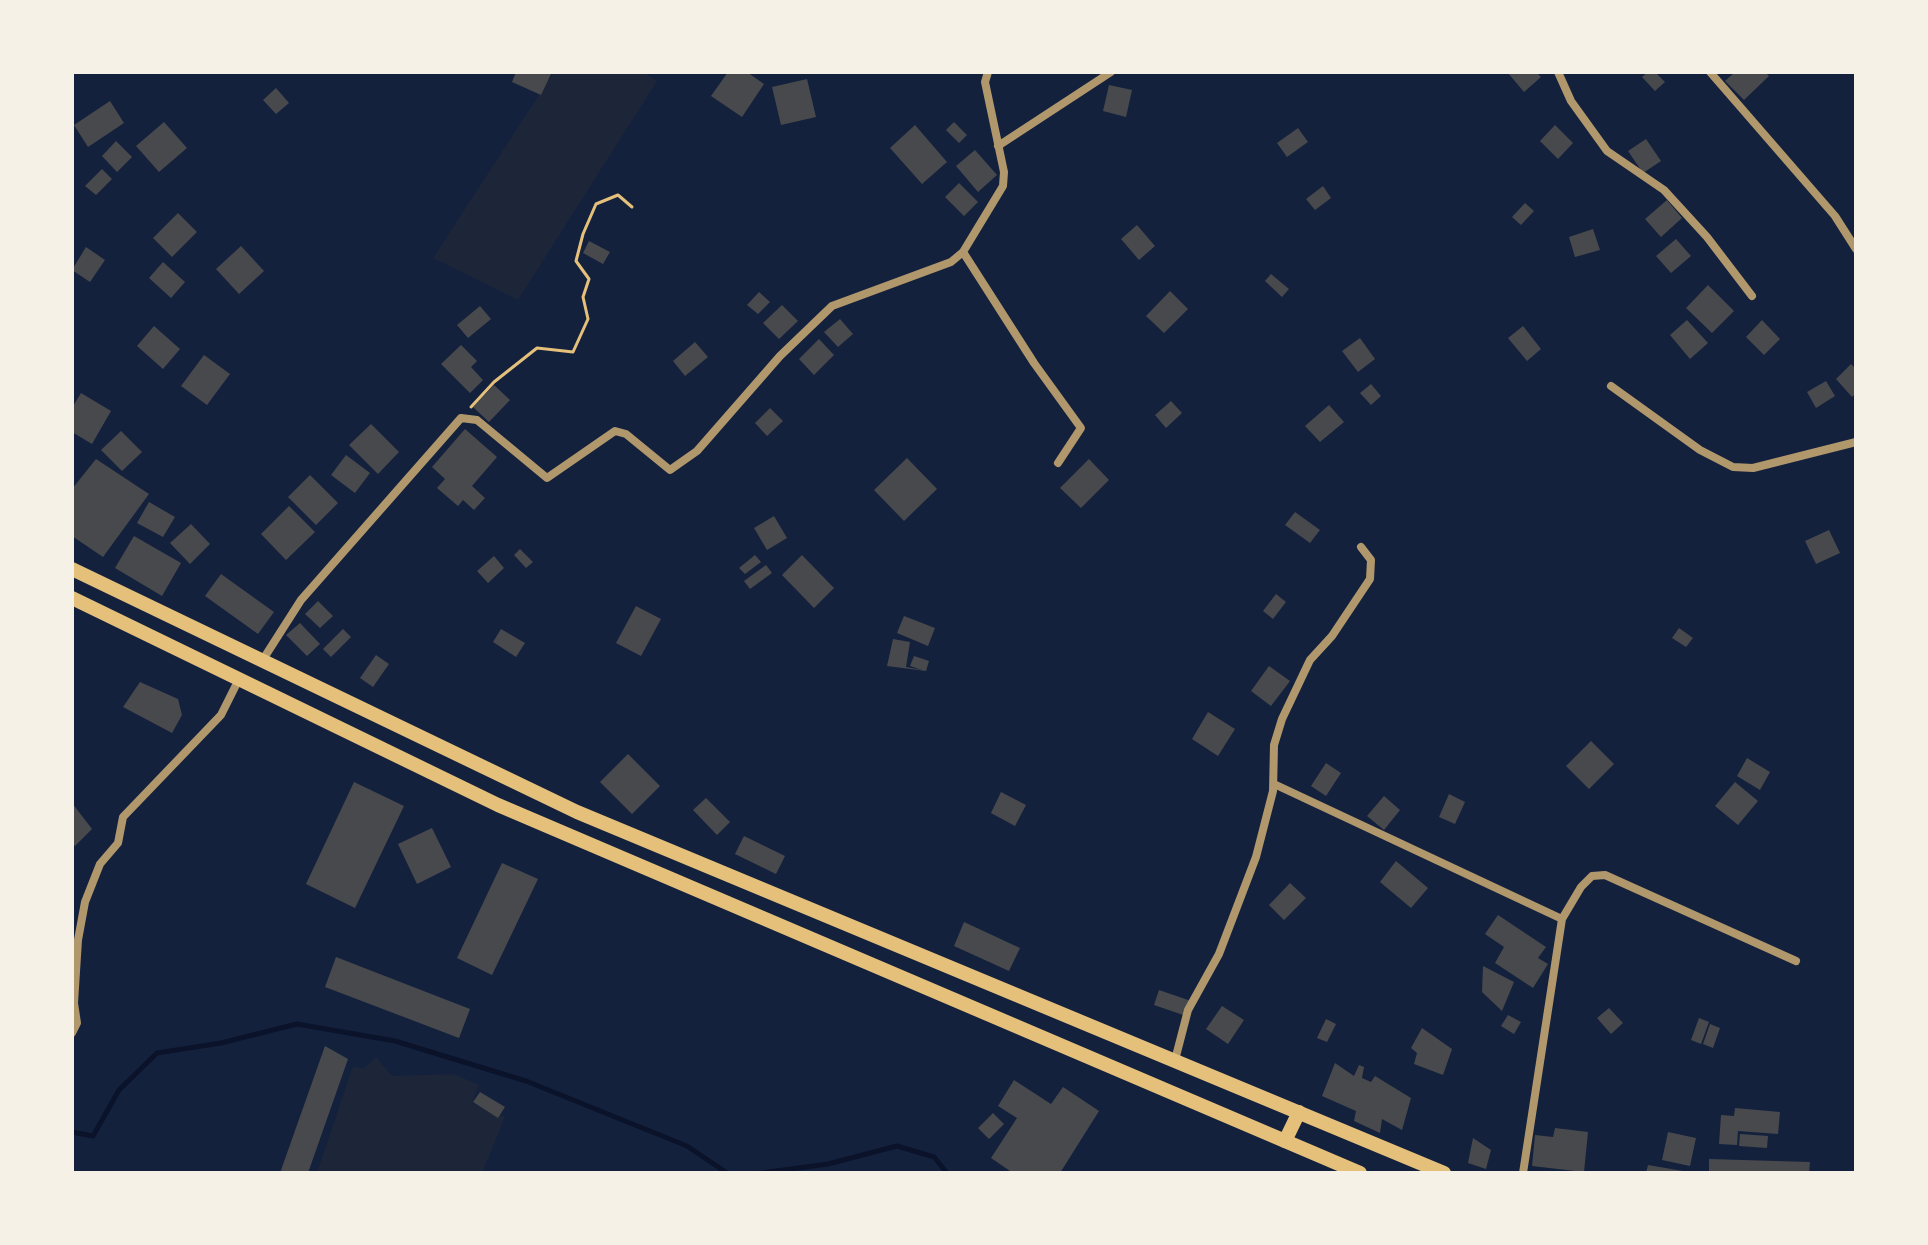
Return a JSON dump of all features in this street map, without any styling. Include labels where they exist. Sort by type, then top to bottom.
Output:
[{"type":"main road","points":[[72,569],[577,812],[1444,1173]]},
{"type":"main road","points":[[72,598],[498,805],[1360,1173]]},
{"type":"main road","points":[[1285,1141],[1299,1112]]},
{"type":"street","points":[[261,662],[301,600],[461,418],[477,420],[547,478],[615,431],[626,434],[670,470],[697,451],[780,356],[832,306],[951,262],[963,252],[1003,186],[985,82],[988,72]]},
{"type":"street","points":[[998,146],[1111,72]]},
{"type":"street","points":[[1558,72],[1571,101],[1607,151],[1664,190],[1707,237],[1752,296]]},
{"type":"street","points":[[1710,72],[1835,216],[1856,249]]},
{"type":"street","points":[[963,252],[1034,363],[1081,428],[1058,463]]},
{"type":"street","points":[[1611,386],[1700,450],[1733,467],[1753,468],[1856,442]]},
{"type":"street","points":[[1175,1060],[1188,1010],[1219,954],[1256,857],[1274,784],[1274,745],[1282,719],[1310,660],[1332,636],[1370,579],[1371,560],[1361,547]]},
{"type":"street","points":[[72,1033],[77,1023],[74,1003],[78,940],[85,902],[100,864],[118,843],[123,817],[221,715],[239,679]]},
{"type":"street","points":[[1274,784],[1562,919]]},
{"type":"street","points":[[1523,1173],[1562,919],[1581,887],[1592,876],[1605,875],[1796,961]]},
{"type":"path","points":[[461,418],[494,382],[537,348],[573,352],[588,319],[583,297],[589,279],[576,261],[583,234],[596,204],[618,195],[632,207]]},
{"type":"shaded area","points":[[554,72],[642,72],[657,81],[518,300],[433,258]]},
{"type":"shaded area","points":[[376,1057],[392,1076],[454,1074],[479,1085],[472,1103],[505,1117],[482,1173],[317,1173],[353,1066],[363,1069]]},
{"type":"building","points":[[516,72],[552,72],[541,95],[512,82]]},
{"type":"building","points":[[728,72],[747,72],[764,84],[742,117],[711,96]]},
{"type":"building","points":[[1536,72],[1541,77],[1524,92],[1508,73]]},
{"type":"building","points":[[1648,72],[1655,72],[1665,82],[1655,91],[1642,77]]},
{"type":"building","points":[[1735,72],[1765,72],[1769,76],[1744,100],[1725,81]]},
{"type":"building","points":[[807,79],[816,117],[781,125],[772,87]]},
{"type":"building","points":[[1109,85],[1132,90],[1126,117],[1103,111]]},
{"type":"building","points":[[276,88],[289,103],[276,114],[263,100]]},
{"type":"building","points":[[110,101],[124,123],[88,147],[74,125]]},
{"type":"building","points":[[164,122],[187,148],[159,172],[136,146]]},
{"type":"building","points":[[954,122],[967,135],[959,143],[946,130]]},
{"type":"building","points":[[915,125],[947,162],[922,184],[890,148]]},
{"type":"building","points":[[1555,125],[1573,143],[1558,159],[1540,141]]},
{"type":"building","points":[[1298,128],[1308,142],[1287,157],[1277,143]]},
{"type":"building","points":[[1646,139],[1661,161],[1643,173],[1628,151]]},
{"type":"building","points":[[116,141],[132,157],[117,172],[102,156]]},
{"type":"building","points":[[975,150],[997,175],[978,192],[956,166]]},
{"type":"building","points":[[102,169],[112,179],[96,195],[85,186]]},
{"type":"building","points":[[959,183],[978,202],[964,216],[945,197]]},
{"type":"building","points":[[1323,186],[1331,198],[1315,210],[1306,199]]},
{"type":"building","points":[[1667,200],[1682,218],[1661,237],[1645,219]]},
{"type":"building","points":[[1525,203],[1534,211],[1521,225],[1512,217]]},
{"type":"building","points":[[178,213],[197,232],[172,257],[153,238]]},
{"type":"building","points":[[1137,225],[1155,246],[1139,260],[1121,239]]},
{"type":"building","points":[[1593,229],[1600,250],[1575,257],[1569,237]]},
{"type":"building","points":[[1676,239],[1691,256],[1671,273],[1656,256]]},
{"type":"building","points":[[589,241],[610,252],[603,264],[583,253]]},
{"type":"building","points":[[241,246],[264,271],[239,294],[216,269]]},
{"type":"building","points":[[86,247],[105,260],[90,282],[72,270]]},
{"type":"building","points":[[163,262],[185,282],[171,298],[149,278]]},
{"type":"building","points":[[1271,274],[1289,289],[1282,297],[1265,281]]},
{"type":"building","points":[[1708,285],[1734,311],[1712,333],[1686,308]]},
{"type":"building","points":[[1170,291],[1188,309],[1164,333],[1146,316]]},
{"type":"building","points":[[759,292],[770,302],[758,314],[747,305]]},
{"type":"building","points":[[782,305],[798,321],[779,339],[763,323]]},
{"type":"building","points":[[480,306],[491,319],[468,338],[457,325]]},
{"type":"building","points":[[840,319],[853,334],[838,347],[824,332]]},
{"type":"building","points":[[1687,320],[1708,343],[1690,359],[1670,335]]},
{"type":"building","points":[[1762,320],[1780,339],[1764,355],[1746,337]]},
{"type":"building","points":[[154,326],[180,349],[163,369],[137,346]]},
{"type":"building","points":[[1523,326],[1541,349],[1527,361],[1508,338]]},
{"type":"building","points":[[1360,338],[1375,359],[1358,372],[1342,351]]},
{"type":"building","points":[[819,339],[834,355],[814,375],[799,359]]},
{"type":"building","points":[[695,342],[708,357],[685,376],[673,361]]},
{"type":"building","points":[[461,345],[477,361],[471,367],[483,380],[470,393],[441,364]]},
{"type":"building","points":[[204,355],[230,374],[207,405],[181,386]]},
{"type":"building","points":[[1851,364],[1856,369],[1856,393],[1852,397],[1836,379]]},
{"type":"building","points":[[1826,381],[1835,396],[1816,408],[1807,392]]},
{"type":"building","points":[[1371,384],[1381,396],[1371,405],[1360,393]]},
{"type":"building","points":[[494,385],[510,400],[489,422],[473,407]]},
{"type":"building","points":[[81,393],[111,411],[92,444],[72,432],[72,408]]},
{"type":"building","points":[[1171,401],[1182,413],[1166,428],[1155,415]]},
{"type":"building","points":[[1329,405],[1344,422],[1320,442],[1305,426]]},
{"type":"building","points":[[770,408],[783,421],[767,436],[755,423]]},
{"type":"building","points":[[371,424],[399,452],[378,474],[349,445]]},
{"type":"building","points":[[465,429],[497,457],[472,486],[485,498],[474,510],[463,500],[458,506],[437,488],[445,479],[432,467]]},
{"type":"building","points":[[121,431],[142,452],[122,471],[101,450]]},
{"type":"building","points":[[346,455],[370,473],[355,493],[331,475]]},
{"type":"building","points":[[907,458],[937,489],[904,521],[874,490]]},
{"type":"building","points":[[96,459],[149,494],[103,557],[72,536],[72,489]]},
{"type":"building","points":[[1089,459],[1109,480],[1081,508],[1060,488]]},
{"type":"building","points":[[310,475],[338,503],[316,525],[288,497]]},
{"type":"building","points":[[149,502],[175,517],[163,537],[137,523]]},
{"type":"building","points":[[289,506],[315,532],[286,560],[261,534]]},
{"type":"building","points":[[1295,512],[1320,530],[1310,543],[1285,525]]},
{"type":"building","points":[[774,516],[787,538],[767,550],[754,528]]},
{"type":"building","points":[[191,524],[210,544],[190,564],[170,543]]},
{"type":"building","points":[[1829,530],[1840,553],[1816,564],[1805,541]]},
{"type":"building","points":[[134,536],[181,563],[162,596],[115,568]]},
{"type":"building","points":[[520,549],[533,562],[526,568],[514,555]]},
{"type":"building","points":[[755,555],[761,562],[745,574],[739,568]]},
{"type":"building","points":[[802,555],[834,588],[814,608],[782,575]]},
{"type":"building","points":[[494,556],[504,568],[488,583],[477,571]]},
{"type":"building","points":[[766,565],[772,573],[750,589],[744,581]]},
{"type":"building","points":[[221,574],[274,612],[258,634],[205,596]]},
{"type":"building","points":[[1276,594],[1286,602],[1273,619],[1263,611]]},
{"type":"building","points":[[318,601],[333,616],[320,628],[305,614]]},
{"type":"building","points":[[636,606],[661,619],[641,656],[616,643]]},
{"type":"building","points":[[904,616],[935,628],[928,646],[897,633]]},
{"type":"building","points":[[300,623],[320,644],[307,656],[286,635]]},
{"type":"building","points":[[1679,628],[1693,638],[1686,647],[1672,638]]},
{"type":"building","points":[[343,629],[351,637],[331,657],[323,649]]},
{"type":"building","points":[[501,629],[525,643],[516,657],[493,642]]},
{"type":"building","points":[[893,639],[910,642],[906,667],[922,670],[910,666],[914,656],[929,661],[926,671],[887,666]]},
{"type":"building","points":[[376,655],[389,664],[373,687],[360,678]]},
{"type":"building","points":[[1269,666],[1290,681],[1271,706],[1251,691]]},
{"type":"building","points":[[140,682],[178,699],[182,715],[172,733],[123,707]]},
{"type":"building","points":[[1208,712],[1235,729],[1218,756],[1192,739]]},
{"type":"building","points":[[1591,741],[1614,764],[1589,789],[1566,766]]},
{"type":"building","points":[[628,754],[660,786],[632,814],[600,782]]},
{"type":"building","points":[[1747,758],[1770,772],[1760,790],[1737,776]]},
{"type":"building","points":[[1326,763],[1341,773],[1326,796],[1311,786]]},
{"type":"building","points":[[354,782],[404,806],[355,908],[306,884]]},
{"type":"building","points":[[1735,782],[1758,801],[1738,825],[1715,806]]},
{"type":"building","points":[[1001,792],[1026,805],[1015,826],[991,813]]},
{"type":"building","points":[[1449,794],[1465,802],[1455,824],[1439,817]]},
{"type":"building","points":[[1384,796],[1400,810],[1384,830],[1367,816]]},
{"type":"building","points":[[706,798],[730,822],[717,835],[693,810]]},
{"type":"building","points":[[72,803],[92,829],[75,846],[72,843]]},
{"type":"building","points":[[432,828],[451,867],[417,884],[398,844]]},
{"type":"building","points":[[744,836],[785,856],[776,874],[735,854]]},
{"type":"building","points":[[1396,861],[1428,888],[1411,908],[1380,882]]},
{"type":"building","points":[[502,863],[538,879],[492,975],[457,958]]},
{"type":"building","points":[[1290,883],[1306,898],[1284,920],[1269,905]]},
{"type":"building","points":[[1498,915],[1546,947],[1538,958],[1548,964],[1533,988],[1495,963],[1504,947],[1485,934]]},
{"type":"building","points":[[964,922],[1020,948],[1009,971],[954,946]]},
{"type":"building","points":[[336,957],[470,1009],[459,1038],[325,987]]},
{"type":"building","points":[[1483,966],[1514,982],[1502,1011],[1482,992]]},
{"type":"building","points":[[1159,990],[1191,1001],[1186,1016],[1154,1005]]},
{"type":"building","points":[[1222,1006],[1244,1020],[1228,1044],[1206,1029]]},
{"type":"building","points":[[1609,1008],[1623,1023],[1611,1034],[1597,1018]]},
{"type":"building","points":[[1508,1015],[1521,1022],[1514,1034],[1501,1026]]},
{"type":"building","points":[[1699,1018],[1709,1022],[1701,1044],[1691,1040]]},
{"type":"building","points":[[1326,1019],[1336,1024],[1327,1042],[1317,1038]]},
{"type":"building","points":[[1710,1024],[1720,1028],[1713,1048],[1703,1044]]},
{"type":"building","points":[[1422,1028],[1452,1049],[1443,1075],[1414,1064],[1417,1053],[1411,1048]]},
{"type":"building","points":[[325,1046],[348,1059],[308,1173],[280,1173]]},
{"type":"building","points":[[1335,1063],[1354,1076],[1359,1065],[1364,1067],[1362,1078],[1371,1082],[1375,1076],[1411,1098],[1402,1130],[1382,1119],[1380,1133],[1354,1121],[1356,1111],[1322,1096]]},
{"type":"building","points":[[1014,1080],[1051,1104],[1063,1087],[1099,1111],[1060,1173],[1009,1173],[991,1158],[1017,1118],[998,1106]]},
{"type":"building","points":[[480,1092],[505,1107],[498,1118],[473,1102]]},
{"type":"building","points":[[1735,1108],[1780,1112],[1778,1134],[1738,1131],[1737,1145],[1719,1144],[1721,1115],[1734,1116]]},
{"type":"building","points":[[993,1113],[1004,1124],[989,1139],[978,1128]]},
{"type":"building","points":[[1555,1128],[1588,1132],[1584,1172],[1532,1166],[1535,1135],[1553,1137]]},
{"type":"building","points":[[1668,1132],[1696,1138],[1690,1166],[1662,1160]]},
{"type":"building","points":[[1740,1134],[1768,1136],[1767,1148],[1739,1146]]},
{"type":"building","points":[[1473,1138],[1491,1150],[1486,1169],[1468,1163]]},
{"type":"building","points":[[1709,1159],[1810,1162],[1809,1173],[1709,1173]]},
{"type":"building","points":[[1648,1165],[1683,1171],[1683,1173],[1646,1173]]},
{"type":"waterway","points":[[72,1132],[93,1136],[119,1090],[157,1053],[221,1043],[297,1024],[395,1041],[526,1081],[687,1146],[727,1173]]},
{"type":"waterway","points":[[761,1173],[828,1164],[897,1146],[934,1157],[947,1173]]}]
